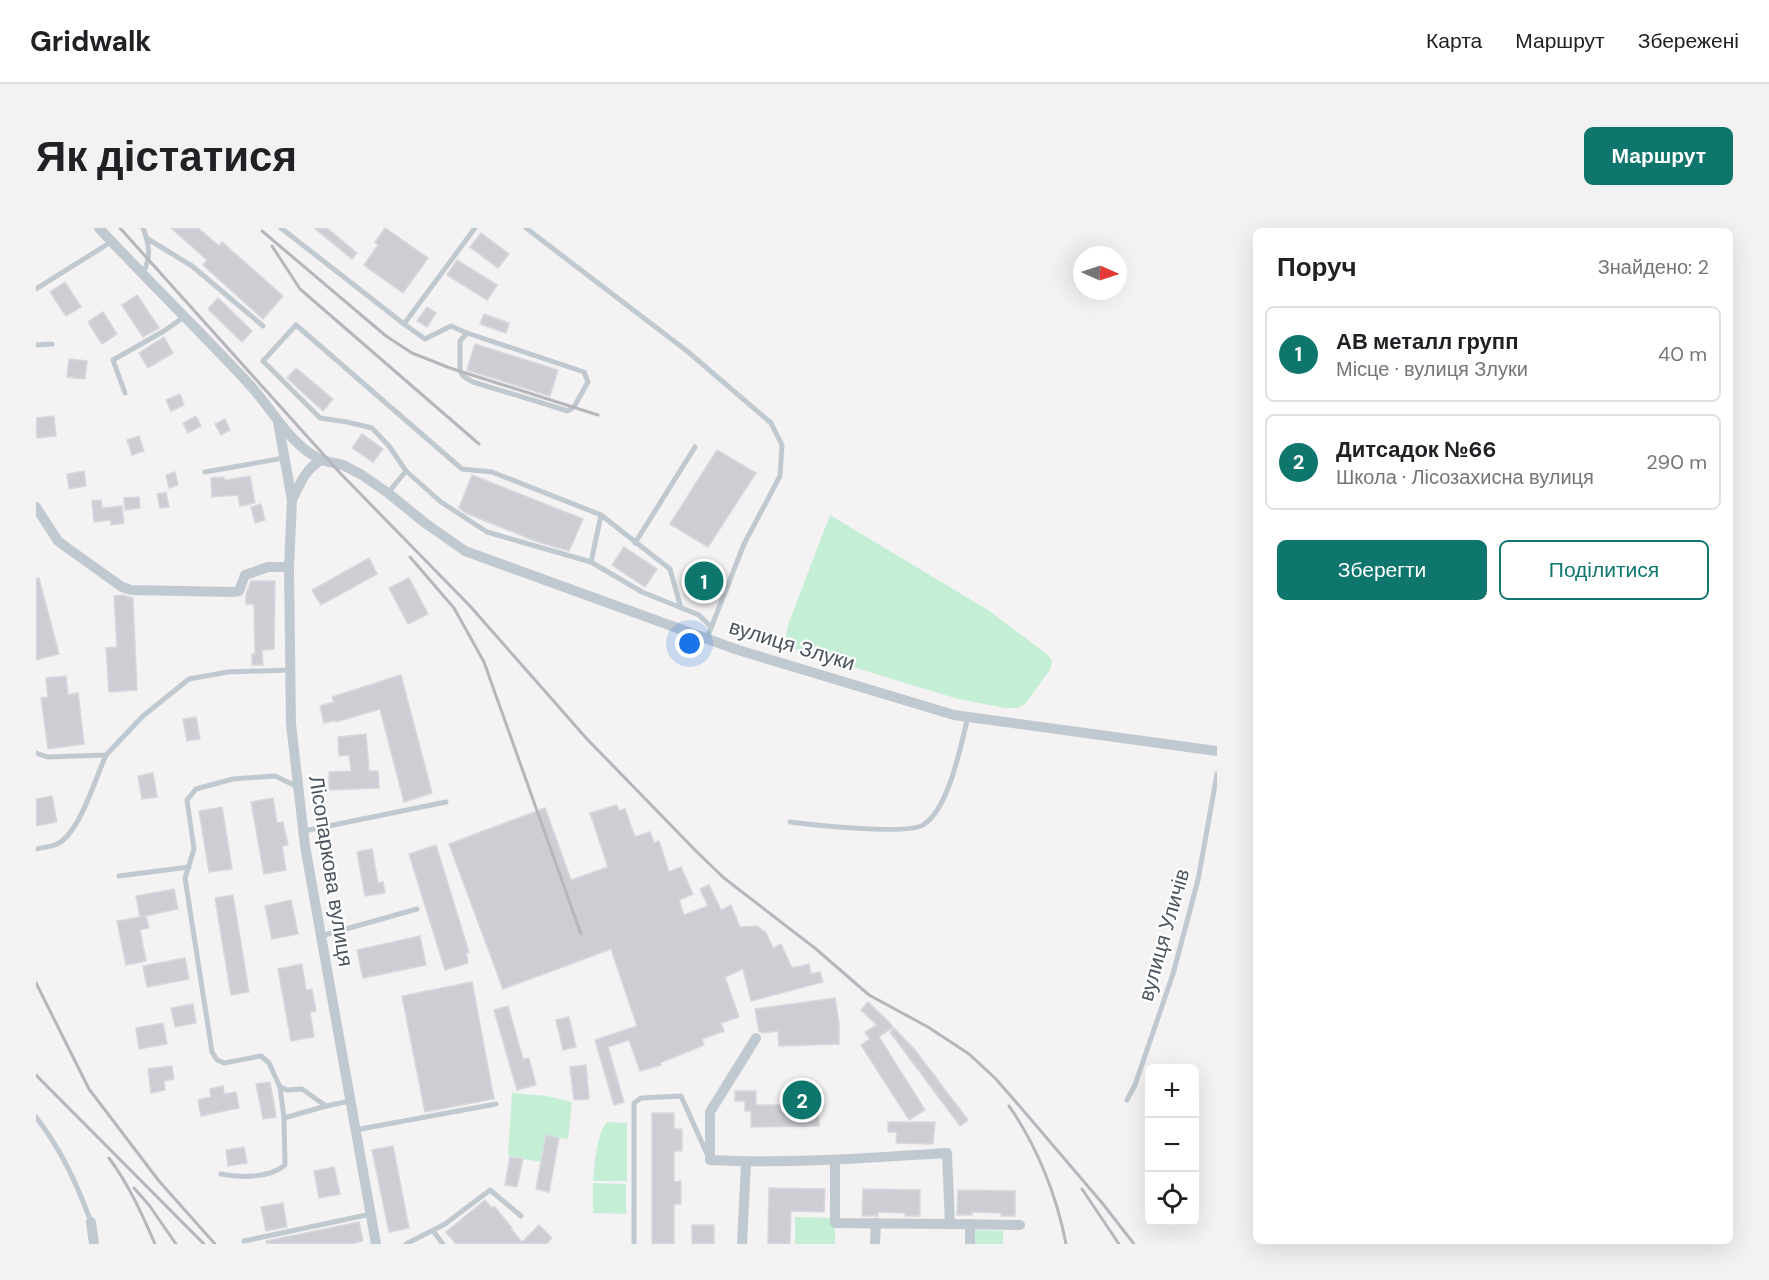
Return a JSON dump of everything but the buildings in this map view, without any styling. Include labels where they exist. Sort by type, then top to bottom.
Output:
[{"type":"street","name":"вулиця Злуки","points":[[99,228],[249,384],[298,445],[321,460],[343,465],[388,493],[465,551],[772,660],[954,715],[1217,751]]},
{"type":"street","name":"Лісопаркова вулиця","points":[[278,422],[292,500],[289,567],[291,724],[298,787],[321,936],[376,1244]]},
{"type":"street","name":"Лісопаркова вулиця","points":[[292,500],[310,467],[321,460]]},
{"type":"street","points":[[36,507],[58,541],[66,548],[122,587],[131,590],[233,592],[239,591],[246,575],[268,567],[289,567]]},
{"type":"street","points":[[756,1038],[710,1112],[710,1160],[746,1162],[835,1160],[947,1152],[950,1224]]},
{"type":"street","points":[[835,1160],[835,1223],[1020,1225]]},
{"type":"street","points":[[742,1244],[746,1162]]},
{"type":"street","points":[[91,1222],[94,1244]]},
{"type":"street","points":[[875,1244],[876,1223]]},
{"type":"street","points":[[970,1224],[970,1244]]},
{"type":"lane","points":[[143,228],[148,239],[149,260],[143,274]]},
{"type":"lane","points":[[281,228],[425,339],[450,326],[584,372],[588,382],[574,407],[568,411],[473,382],[463,376],[460,371],[460,341],[467,333]]},
{"type":"lane","points":[[404,324],[475,228]]},
{"type":"lane","points":[[526,228],[695,358],[771,423],[782,445],[780,476],[744,544],[707,638]]},
{"type":"lane","points":[[148,239],[192,266],[263,326]]},
{"type":"lane","points":[[36,289],[111,242]]},
{"type":"lane","points":[[125,393],[113,360],[184,317]]},
{"type":"lane","points":[[681,608],[670,569],[601,515],[492,472],[462,469],[296,324],[263,361],[320,418],[372,429],[389,446],[406,471],[441,502],[487,532],[591,562],[642,592],[681,608],[699,615],[711,627]]},
{"type":"lane","points":[[36,345],[52,344]]},
{"type":"lane","points":[[635,543],[695,447]]},
{"type":"lane","points":[[205,472],[286,457]]},
{"type":"lane","points":[[388,493],[406,471]]},
{"type":"lane","points":[[591,562],[601,515]]},
{"type":"lane","points":[[36,849],[58,844],[68,836],[79,819],[106,755],[143,716],[189,679],[228,672],[290,670]]},
{"type":"lane","points":[[790,822],[822,826],[896,829],[922,826],[941,806],[957,761],[968,717]]},
{"type":"lane","points":[[36,753],[48,757],[106,755]]},
{"type":"lane","name":"вулиця Уличів","points":[[1127,1100],[1135,1085],[1173,974],[1198,879],[1217,774]]},
{"type":"lane","points":[[222,1174],[242,1176],[269,1173],[285,1165],[284,1118],[280,1087],[268,1063],[261,1056],[224,1063],[217,1060],[212,1052],[185,878],[194,849],[188,800],[196,789],[233,779],[275,776],[298,787]]},
{"type":"lane","points":[[304,831],[446,802]]},
{"type":"lane","points":[[119,876],[189,867]]},
{"type":"lane","points":[[321,936],[417,909]]},
{"type":"lane","points":[[280,1087],[287,1090],[302,1089],[326,1106]]},
{"type":"lane","points":[[634,1244],[634,1103],[641,1098],[681,1096],[710,1160]]},
{"type":"lane","points":[[284,1118],[350,1101]]},
{"type":"lane","points":[[355,1130],[496,1104]]},
{"type":"lane","points":[[36,1117],[52,1138],[75,1179],[91,1222]]},
{"type":"lane","points":[[406,1244],[445,1224],[490,1190],[521,1216]]},
{"type":"lane","points":[[244,1241],[370,1214]]},
{"type":"lane","points":[[433,1231],[443,1244]]},
{"type":"green space","points":[[830,515],[988,610],[1047,654],[1052,661],[1050,670],[1025,704],[1018,708],[1005,708],[958,699],[784,646],[788,625]]},
{"type":"green space","points":[[512,1093],[547,1096],[572,1102],[568,1139],[546,1136],[541,1162],[508,1156]]},
{"type":"green space","points":[[607,1122],[627,1123],[627,1181],[593,1181],[598,1142]]},
{"type":"green space","points":[[593,1183],[626,1184],[626,1214],[593,1213]]},
{"type":"green space","points":[[795,1217],[835,1218],[835,1244],[795,1244]]},
{"type":"green space","points":[[973,1230],[1003,1231],[1003,1244],[972,1244]]},
{"type":"railway","points":[[120,228],[341,474],[470,606],[587,739],[697,852],[724,878],[816,949],[869,995],[928,1027],[969,1054],[1016,1102],[1134,1244]]},
{"type":"railway","points":[[262,231],[386,336],[412,353],[450,368],[598,415]]},
{"type":"railway","points":[[272,246],[300,289],[479,444]]},
{"type":"railway","points":[[410,557],[454,608],[484,662],[581,934]]},
{"type":"railway","points":[[36,983],[89,1089],[159,1181],[215,1244]]},
{"type":"railway","points":[[36,1075],[204,1244]]},
{"type":"railway","points":[[1009,1106],[1045,1172],[1066,1244]]},
{"type":"railway","points":[[109,1158],[129,1189],[155,1244]]},
{"type":"railway","points":[[134,1188],[149,1205],[176,1244]]},
{"type":"railway","points":[[1082,1189],[1119,1244]]},
{"type":"place","name":"АВ металл групп","points":[[704,581]]},
{"type":"place","name":"Дитсадок №66","points":[[802,1100]]}]
